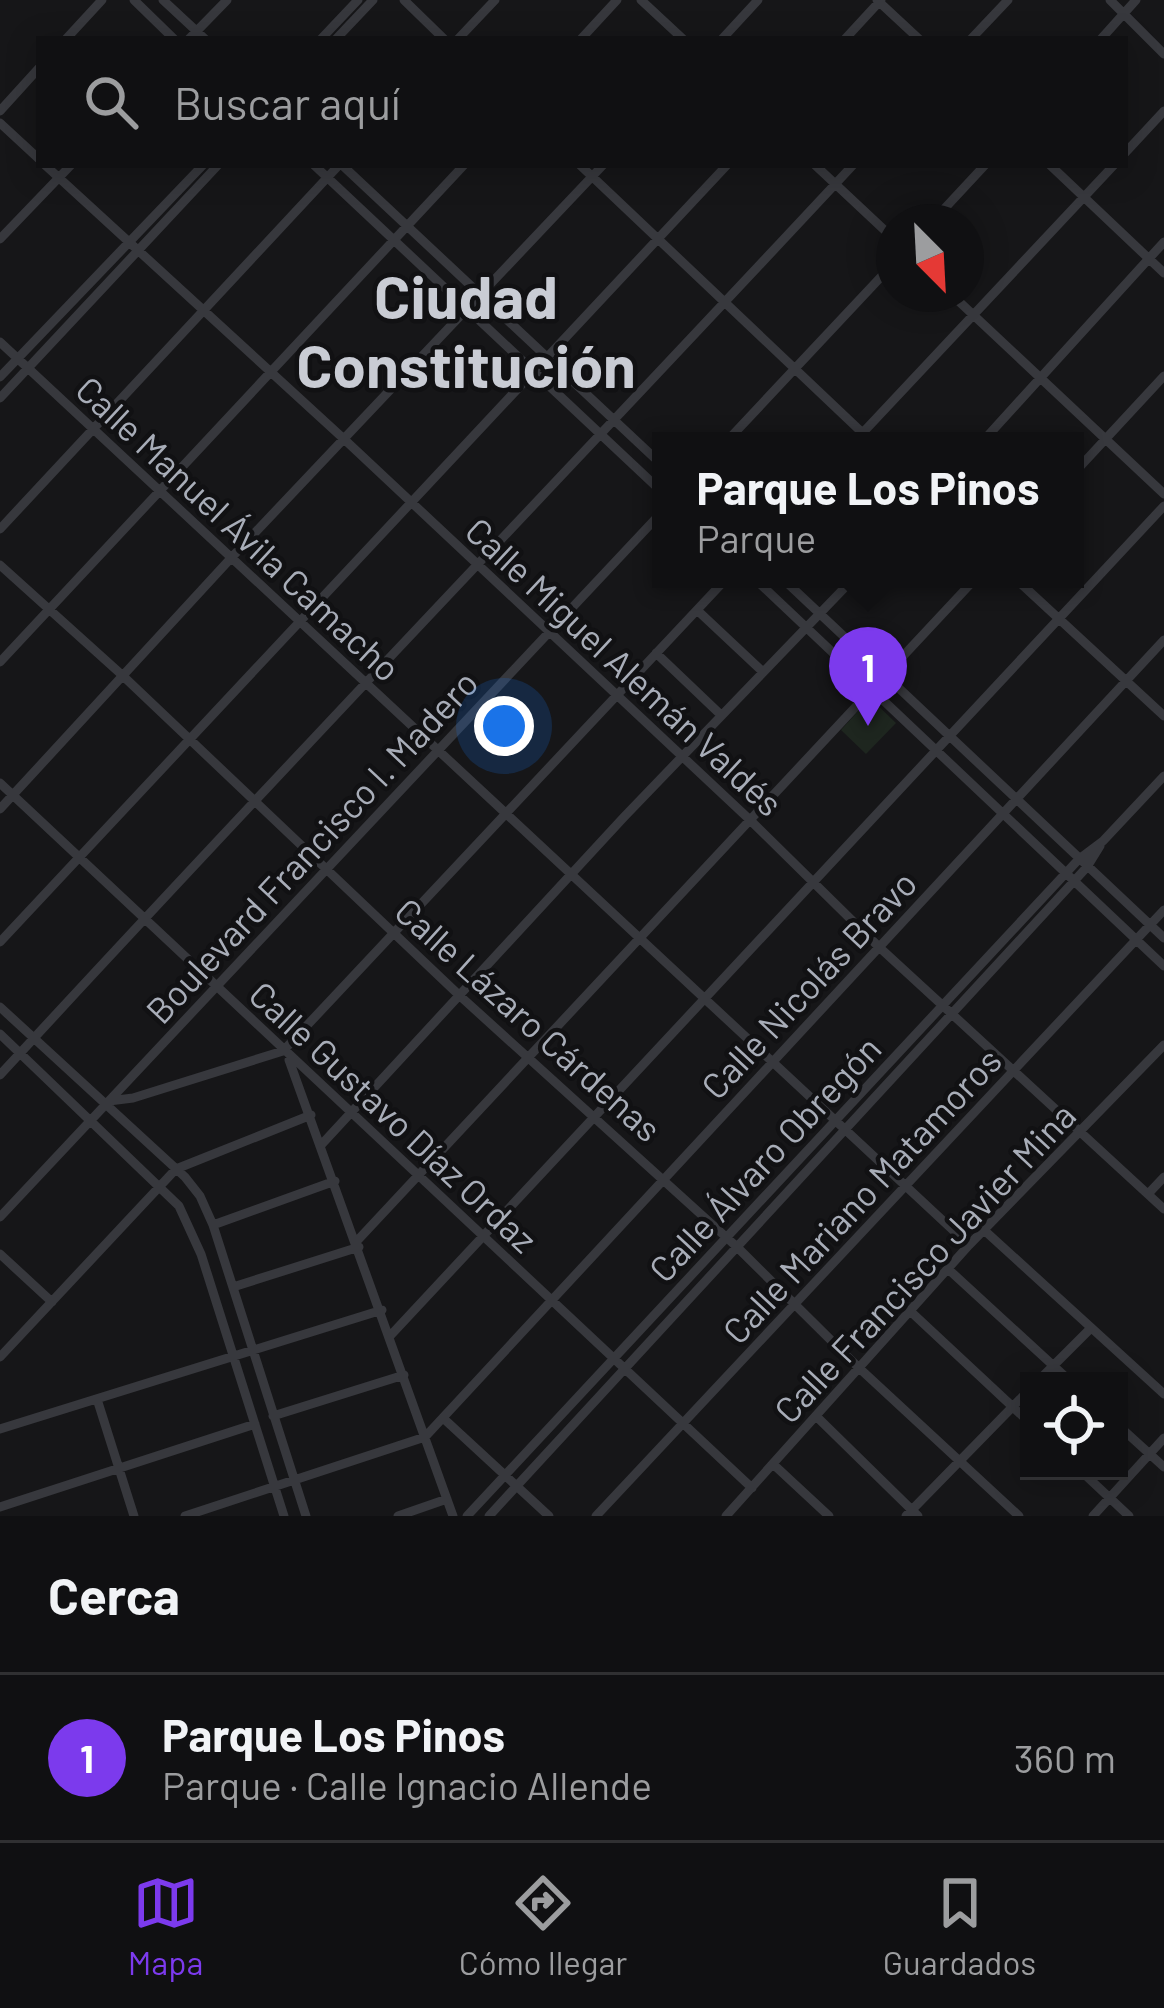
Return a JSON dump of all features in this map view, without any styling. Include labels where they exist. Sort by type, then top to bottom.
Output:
[{"type":"street","points":[[69,36],[102,0]]},
{"type":"street","points":[[134,0],[171,36]]},
{"type":"street","points":[[163,0],[197,36],[227,0]]},
{"type":"street","points":[[325,36],[358,0]]},
{"type":"street","points":[[339,36],[373,0]]},
{"type":"street","points":[[404,0],[441,36]]},
{"type":"street","points":[[461,36],[495,0]]},
{"type":"street","points":[[584,36],[617,0]]},
{"type":"street","points":[[641,0],[679,36]]},
{"type":"street","points":[[725,36],[758,0]]},
{"type":"street","points":[[974,36],[1008,0]]},
{"type":"street","points":[[1110,0],[1164,54]]},
{"type":"street","points":[[1104,36],[1136,0]]},
{"type":"street","points":[[848,36],[879,1],[916,36]]},
{"type":"street","points":[[0,111],[36,71]]},
{"type":"street","points":[[1128,150],[1164,112]]},
{"type":"street","name":"Calle Miguel Alemán Valdés","points":[[0,123],[36,156]]},
{"type":"street","name":"Calle Miguel Alemán Valdés","points":[[48,168],[1164,1209]]},
{"type":"street","points":[[0,238],[67,168]]},
{"type":"street","points":[[0,398],[200,168]]},
{"type":"street","points":[[0,376],[215,168]]},
{"type":"street","points":[[317,168],[652,482]]},
{"type":"street","points":[[0,529],[338,168]]},
{"type":"street","points":[[344,168],[652,456]]},
{"type":"street","points":[[0,662],[461,168]]},
{"type":"street","points":[[583,168],[857,432]]},
{"type":"street","points":[[0,809],[600,168]]},
{"type":"street","points":[[0,942],[724,168]]},
{"type":"street","points":[[818,168],[876,222]]},
{"type":"street","points":[[0,1075],[850,168]]},
{"type":"street","points":[[949,204],[982,168]]},
{"type":"street","points":[[1053,168],[1164,273]]},
{"type":"street","points":[[868,432],[1111,168]]},
{"type":"street","points":[[991,432],[1164,242]]},
{"type":"street","points":[[735,432],[876,282]]},
{"type":"street","points":[[969,312],[1164,494]]},
{"type":"street","name":"Calle Manuel Ávila Camacho","points":[[0,342],[969,1245]]},
{"type":"street","points":[[1084,462],[1164,376]]},
{"type":"street","points":[[390,1336],[1164,506]]},
{"type":"street","name":"Boulevard Francisco I. Madero","points":[[0,1217],[652,522]]},
{"type":"street","name":"Calle Lázaro Cárdenas","points":[[0,565],[460,996],[737,1247],[1019,1516]]},
{"type":"street","points":[[107,1103],[285,1053],[718,588]]},
{"type":"street","points":[[763,588],[1164,966]]},
{"type":"street","points":[[793,588],[1164,938]]},
{"type":"street","points":[[322,1144],[844,588]]},
{"type":"street","points":[[233,1287],[358,1244],[966,588]]},
{"type":"street","points":[[1025,588],[1164,716]]},
{"type":"street","points":[[697,610],[762,671]]},
{"type":"street","name":"Calle Nicolás Bravo","points":[[425,1438],[1164,640]]},
{"type":"street","name":"Calle Miguel Alemán Valdés","points":[[656,653],[722,715]]},
{"type":"street","name":"Calle Álvaro Obregón","points":[[489,1516],[1164,776]]},
{"type":"street","name":"Calle Gustavo Díaz Ordaz","points":[[0,783],[752,1488]]},
{"type":"street","name":"Calle Mariano Matamoros","points":[[596,1516],[1164,910]]},
{"type":"street","points":[[0,1007],[176,1168],[200,1196],[306,1516]]},
{"type":"street","name":"Calle Álvaro Obregón","points":[[467,1516],[836,1120],[948,1010]]},
{"type":"street","points":[[0,1034],[158,1185],[189,1222],[284,1516]]},
{"type":"street","name":"Calle Francisco Javier Mina","points":[[734,1513],[909,1310],[1164,1046]]},
{"type":"street","points":[[285,1053],[322,1144],[453,1516]]},
{"type":"street","points":[[0,1357],[176,1168],[310,1115]]},
{"type":"street","points":[[1148,1193],[1164,1177]]},
{"type":"street","points":[[213,1225],[335,1181]]},
{"type":"street","points":[[984,1230],[1164,1394]]},
{"type":"street","points":[[0,1254],[52,1302]]},
{"type":"street","points":[[947,1269],[1060,1372]]},
{"type":"street","points":[[0,1429],[382,1310]]},
{"type":"street","points":[[909,1310],[1020,1414]]},
{"type":"street","points":[[1047,1372],[1091,1328]]},
{"type":"street","points":[[273,1416],[404,1375]]},
{"type":"street","points":[[98,1399],[134,1516]]},
{"type":"street","points":[[817,1417],[912,1514],[1020,1399]]},
{"type":"street","points":[[443,1418],[549,1516]]},
{"type":"street","points":[[0,1507],[255,1424]]},
{"type":"street","points":[[1128,1434],[1164,1467]]},
{"type":"street","points":[[184,1516],[425,1438]]},
{"type":"street","points":[[1093,1516],[1164,1438]]},
{"type":"street","points":[[773,1464],[830,1516]]},
{"type":"street","points":[[1091,1480],[1130,1516]]},
{"type":"street","points":[[398,1516],[447,1499]]},
{"type":"shaded area","points":[[870,698],[896,723],[866,754],[841,730]]},
{"type":"place","name":"Parque Los Pinos","points":[[868,726]]},
{"type":"district","name":"Ciudad Constitución","points":[[466,330]]}]
